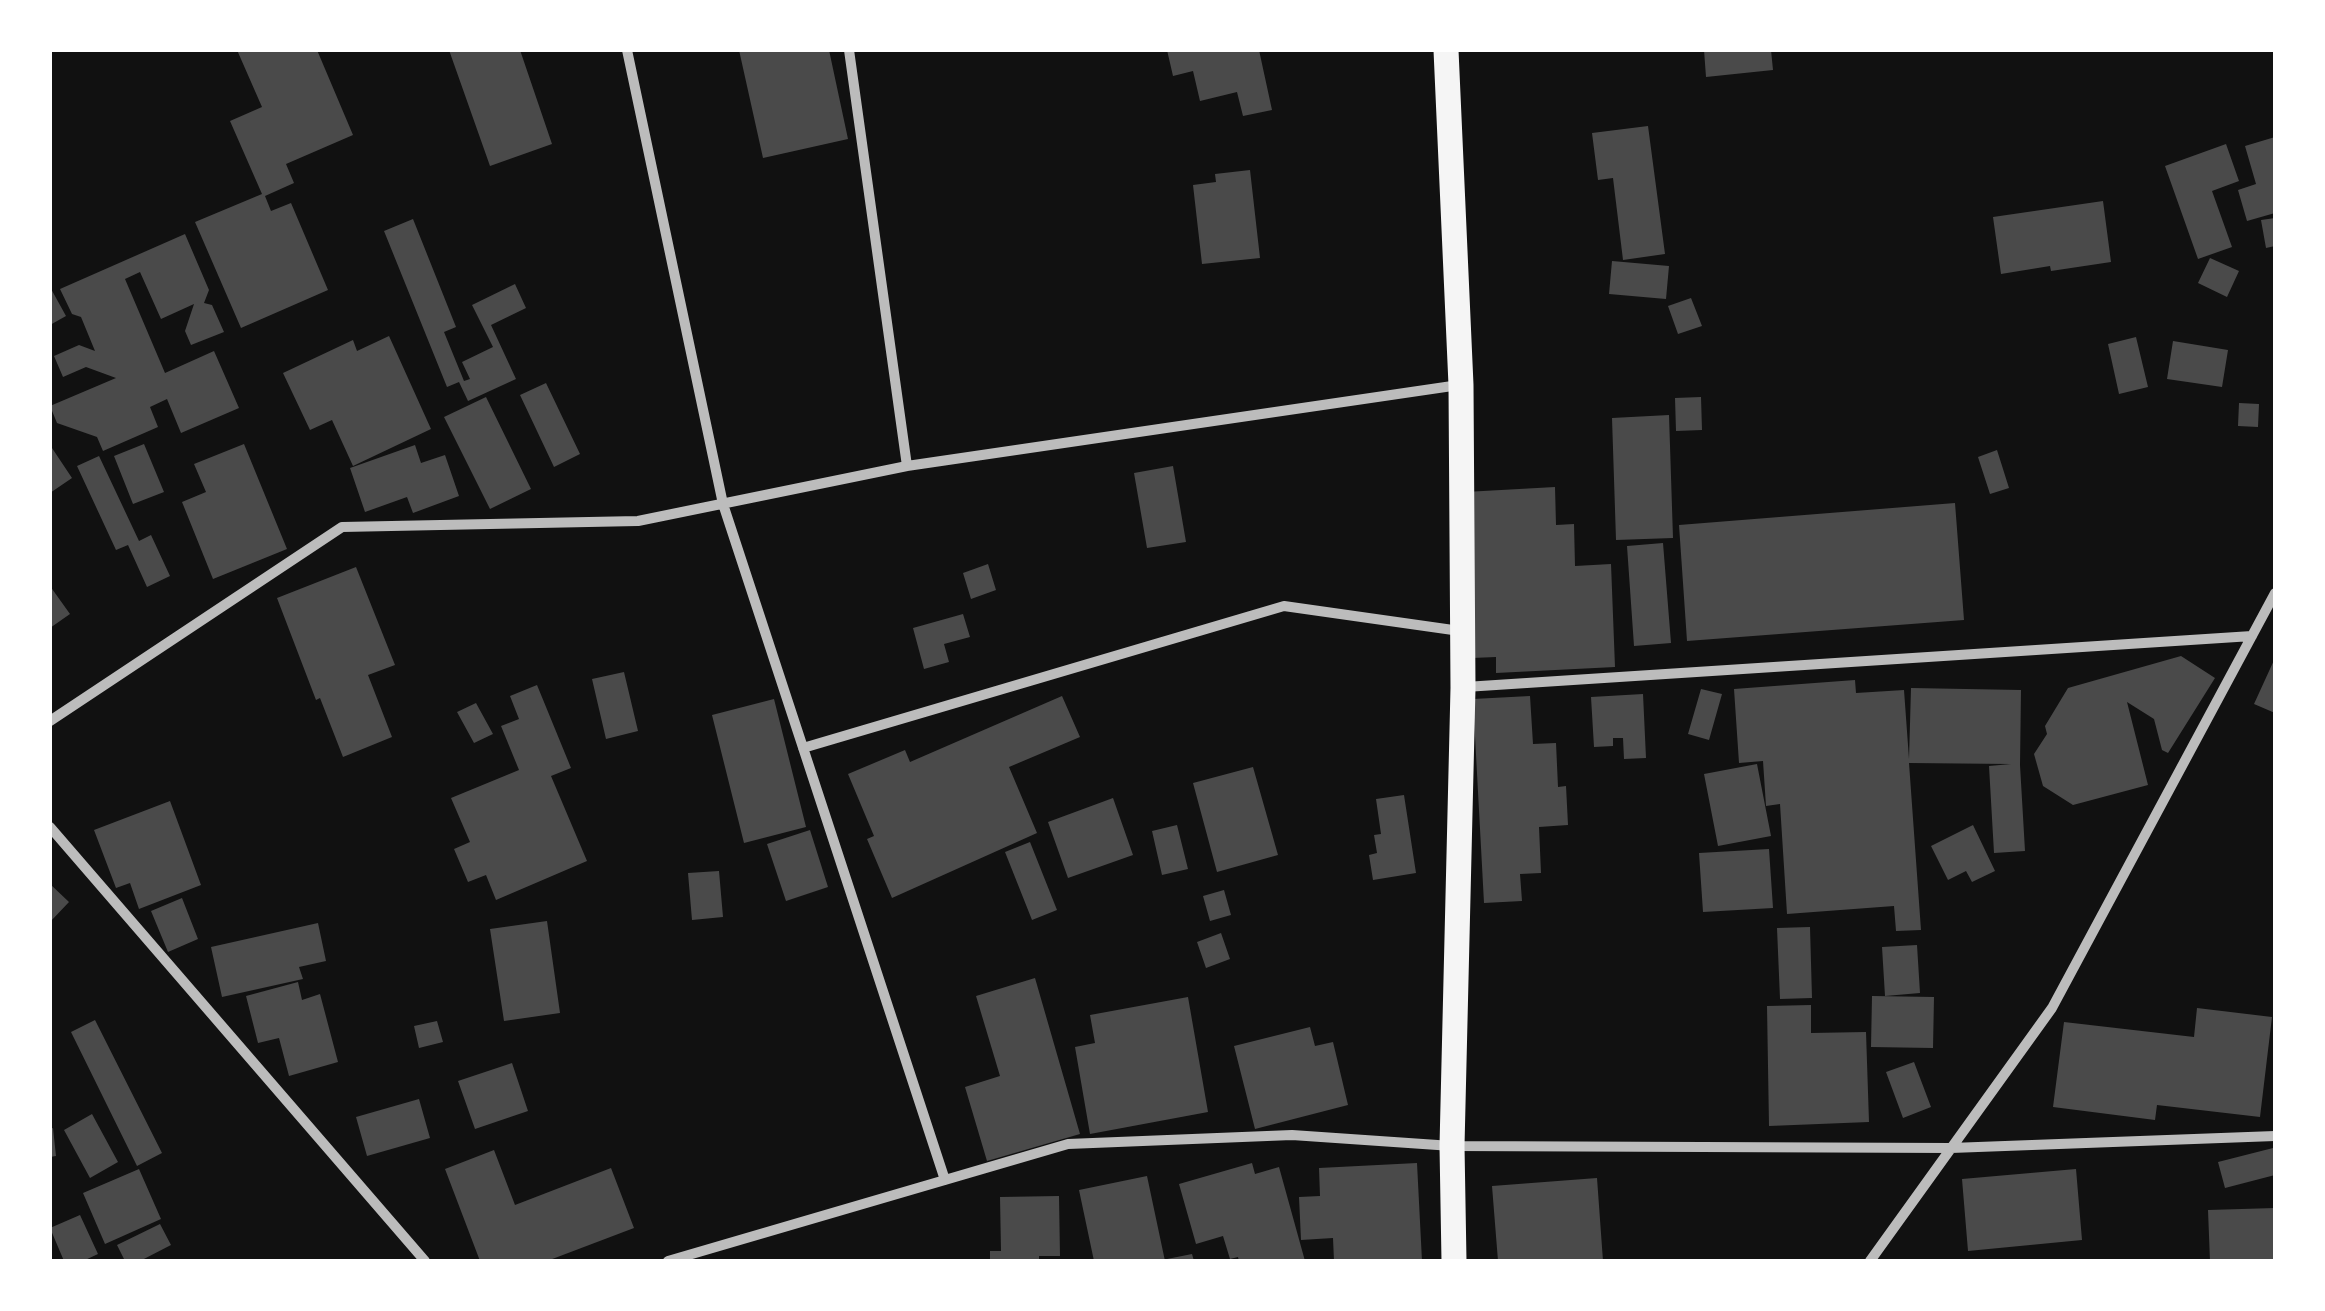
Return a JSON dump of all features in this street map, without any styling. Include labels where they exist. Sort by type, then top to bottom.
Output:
[{"type":"main road","points":[[1446,50],[1461,384],[1463,688],[1452,1146],[1454,1261]]},
{"type":"street","points":[[627,50],[723,504],[945,1180]]},
{"type":"street","points":[[850,50],[908,466]]},
{"type":"street","points":[[50,721],[342,527],[638,521],[908,466],[1461,384]]},
{"type":"street","points":[[1870,1261],[2052,1008],[2275,593]]},
{"type":"street","points":[[804,748],[1284,606],[1461,631]]},
{"type":"street","points":[[1463,688],[2252,636]]},
{"type":"street","points":[[50,827],[426,1261]]},
{"type":"street","points":[[668,1261],[1068,1144],[1292,1136],[1452,1146],[1951,1148],[2275,1136]]},
{"type":"building","points":[[237,50],[317,50],[353,135],[286,164],[294,183],[265,196],[271,211],[291,203],[328,290],[241,328],[195,222],[262,194],[230,121],[262,107]]},
{"type":"building","points":[[449,50],[520,50],[552,144],[490,166]]},
{"type":"building","points":[[739,50],[829,50],[848,139],[763,158]]},
{"type":"building","points":[[1167,50],[1259,50],[1272,110],[1243,116],[1237,92],[1200,101],[1193,71],[1173,76]]},
{"type":"building","points":[[1704,50],[1771,50],[1773,70],[1706,77]]},
{"type":"building","points":[[1648,126],[1665,254],[1623,260],[1613,178],[1598,180],[1592,133]]},
{"type":"building","points":[[2275,137],[2275,213],[2247,221],[2238,190],[2256,184],[2245,146]]},
{"type":"building","points":[[2226,144],[2239,181],[2212,191],[2232,247],[2198,259],[2165,166]]},
{"type":"building","points":[[1250,170],[1260,258],[1202,264],[1193,185],[1216,182],[1215,174]]},
{"type":"building","points":[[2103,201],[2111,262],[2001,274],[1993,217]]},
{"type":"building","points":[[2275,218],[2275,246],[2266,248],[2261,220]]},
{"type":"building","points":[[413,219],[456,327],[444,332],[464,381],[470,379],[462,362],[493,347],[472,305],[515,284],[526,308],[491,325],[516,379],[468,401],[459,382],[447,387],[384,231]]},
{"type":"building","points":[[185,234],[209,290],[204,303],[212,305],[224,332],[191,345],[185,331],[194,304],[161,319],[140,272],[125,279],[165,373],[214,351],[239,408],[181,433],[167,399],[150,407],[158,427],[103,451],[97,437],[57,423],[50,406],[116,378],[86,367],[63,377],[54,356],[79,345],[95,351],[81,317],[72,314],[60,289]]},
{"type":"building","points":[[2210,258],[2239,271],[2227,297],[2198,283]]},
{"type":"building","points":[[1612,261],[1669,266],[1666,299],[1609,294]]},
{"type":"building","points":[[50,287],[66,316],[50,325]]},
{"type":"building","points":[[1691,298],[1702,326],[1678,334],[1668,306]]},
{"type":"building","points":[[389,336],[431,429],[353,466],[332,420],[310,430],[283,373],[353,340],[357,351]]},
{"type":"building","points":[[2136,337],[2148,387],[2119,394],[2108,344]]},
{"type":"building","points":[[2173,341],[2228,350],[2222,387],[2167,379]]},
{"type":"building","points":[[546,383],[580,454],[554,467],[520,395]]},
{"type":"building","points":[[486,397],[531,489],[490,509],[444,417]]},
{"type":"building","points":[[1701,397],[1702,430],[1676,431],[1675,398]]},
{"type":"building","points":[[2239,403],[2259,404],[2258,427],[2238,426]]},
{"type":"building","points":[[1669,415],[1673,538],[1616,540],[1612,418]]},
{"type":"building","points":[[144,444],[164,492],[133,504],[114,456]]},
{"type":"building","points":[[244,444],[287,549],[213,579],[182,502],[206,492],[194,464]]},
{"type":"building","points":[[50,445],[72,478],[50,493]]},
{"type":"building","points":[[415,445],[421,463],[445,455],[459,496],[413,513],[407,497],[365,512],[350,468]]},
{"type":"building","points":[[1997,450],[2009,488],[1990,494],[1978,457]]},
{"type":"building","points":[[99,456],[139,541],[151,535],[170,576],[147,587],[128,545],[116,550],[77,466]]},
{"type":"building","points":[[1173,466],[1186,542],[1147,548],[1134,473]]},
{"type":"building","points":[[1555,487],[1556,525],[1574,524],[1575,566],[1611,564],[1615,667],[1496,673],[1496,657],[1472,658],[1465,492]]},
{"type":"building","points":[[1955,503],[1964,620],[1687,641],[1679,525]]},
{"type":"building","points":[[1663,543],[1671,643],[1634,646],[1627,546]]},
{"type":"building","points":[[988,564],[996,590],[971,599],[963,573]]},
{"type":"building","points":[[356,567],[395,665],[368,675],[392,737],[343,757],[320,698],[316,700],[277,598]]},
{"type":"building","points":[[50,586],[70,614],[50,628]]},
{"type":"building","points":[[963,614],[970,637],[944,644],[949,662],[924,669],[913,628]]},
{"type":"building","points":[[2181,656],[2215,678],[2168,753],[2162,750],[2154,719],[2127,702],[2148,785],[2073,805],[2043,786],[2034,754],[2047,734],[2045,726],[2068,688]]},
{"type":"building","points":[[2275,658],[2275,713],[2254,704]]},
{"type":"building","points":[[624,672],[638,731],[606,739],[592,679]]},
{"type":"building","points":[[1855,680],[1856,693],[1904,690],[1909,759],[1911,688],[2021,690],[2025,851],[1994,853],[1989,766],[2011,764],[1909,763],[1921,930],[1896,931],[1894,906],[1787,914],[1780,804],[1766,806],[1763,761],[1739,763],[1734,689]]},
{"type":"building","points":[[537,685],[571,768],[551,776],[587,861],[496,900],[486,875],[468,882],[454,849],[470,842],[451,798],[519,770],[501,726],[519,719],[510,696]]},
{"type":"building","points":[[1701,689],[1722,694],[1709,740],[1688,734]]},
{"type":"building","points":[[1643,694],[1646,758],[1624,759],[1623,738],[1613,738],[1613,746],[1594,747],[1591,697]]},
{"type":"building","points":[[1062,696],[1080,737],[1009,767],[1037,833],[892,898],[867,839],[874,836],[848,774],[905,750],[910,762]]},
{"type":"building","points":[[1530,696],[1533,744],[1556,743],[1558,787],[1566,786],[1568,825],[1539,827],[1541,873],[1520,874],[1522,901],[1484,903],[1473,699]]},
{"type":"building","points":[[774,699],[806,827],[744,843],[712,715]]},
{"type":"building","points":[[476,703],[493,734],[474,743],[457,712]]},
{"type":"building","points":[[1757,764],[1771,836],[1718,846],[1704,774]]},
{"type":"building","points":[[1253,767],[1278,855],[1217,872],[1193,783]]},
{"type":"building","points":[[1404,795],[1416,873],[1373,880],[1369,855],[1377,853],[1374,835],[1381,834],[1376,799]]},
{"type":"building","points":[[1113,798],[1133,855],[1068,878],[1048,822]]},
{"type":"building","points":[[170,801],[201,885],[139,909],[130,883],[116,888],[94,830]]},
{"type":"building","points":[[1177,825],[1188,869],[1162,875],[1152,831]]},
{"type":"building","points":[[1973,825],[1995,871],[1972,882],[1966,871],[1948,880],[1931,846]]},
{"type":"building","points":[[810,830],[828,887],[786,901],[767,844]]},
{"type":"building","points":[[1030,842],[1057,910],[1032,920],[1005,852]]},
{"type":"building","points":[[1769,849],[1773,908],[1703,912],[1699,853]]},
{"type":"building","points":[[719,871],[723,917],[692,920],[688,873]]},
{"type":"building","points":[[50,884],[69,902],[50,922]]},
{"type":"building","points":[[1224,890],[1231,915],[1210,921],[1203,896]]},
{"type":"building","points":[[182,898],[198,939],[168,952],[151,911]]},
{"type":"building","points":[[547,921],[560,1013],[504,1021],[490,929]]},
{"type":"building","points":[[318,923],[326,961],[299,967],[303,979],[222,997],[211,947]]},
{"type":"building","points":[[1810,927],[1812,998],[1780,999],[1777,928]]},
{"type":"building","points":[[1221,933],[1230,959],[1206,968],[1197,942]]},
{"type":"building","points":[[1917,945],[1920,993],[1885,996],[1882,947]]},
{"type":"building","points":[[1035,978],[1080,1134],[987,1161],[965,1087],[1000,1076],[976,996]]},
{"type":"building","points":[[298,982],[302,1000],[320,994],[338,1062],[289,1076],[279,1038],[258,1043],[246,996]]},
{"type":"building","points":[[1872,996],[1934,997],[1933,1048],[1871,1047]]},
{"type":"building","points":[[1188,997],[1208,1112],[1090,1134],[1075,1047],[1095,1043],[1090,1015]]},
{"type":"building","points":[[1811,1005],[1811,1033],[1866,1032],[1869,1122],[1769,1126],[1767,1006]]},
{"type":"building","points":[[2197,1008],[2272,1017],[2260,1117],[2157,1105],[2155,1120],[2053,1107],[2064,1022],[2194,1037]]},
{"type":"building","points":[[95,1020],[162,1153],[137,1166],[71,1032]]},
{"type":"building","points":[[437,1021],[443,1042],[419,1048],[414,1026]]},
{"type":"building","points":[[1310,1027],[1315,1046],[1333,1042],[1348,1105],[1255,1129],[1234,1046]]},
{"type":"building","points":[[1914,1062],[1931,1107],[1903,1118],[1886,1072]]},
{"type":"building","points":[[512,1063],[528,1111],[475,1129],[458,1081]]},
{"type":"building","points":[[419,1099],[430,1138],[367,1156],[356,1117]]},
{"type":"building","points":[[92,1114],[118,1162],[90,1178],[64,1130]]},
{"type":"building","points":[[53,1128],[56,1156],[50,1157],[50,1129]]},
{"type":"building","points":[[2273,1148],[2275,1175],[2225,1188],[2218,1162]]},
{"type":"building","points":[[494,1150],[515,1205],[611,1168],[634,1228],[547,1261],[480,1261],[445,1169]]},
{"type":"building","points":[[1252,1163],[1255,1174],[1279,1167],[1305,1261],[1230,1259],[1223,1236],[1196,1244],[1179,1184]]},
{"type":"building","points":[[1417,1163],[1422,1261],[1334,1261],[1333,1238],[1301,1240],[1299,1197],[1320,1196],[1319,1168]]},
{"type":"building","points":[[139,1169],[161,1219],[105,1244],[83,1193]]},
{"type":"building","points":[[2076,1169],[2082,1240],[1968,1251],[1962,1179]]},
{"type":"building","points":[[1147,1176],[1165,1261],[1094,1261],[1079,1190]]},
{"type":"building","points":[[1597,1178],[1603,1261],[1498,1261],[1492,1186]]},
{"type":"building","points":[[1059,1196],[1060,1256],[1039,1256],[1039,1261],[990,1261],[990,1251],[1001,1251],[1000,1197]]},
{"type":"building","points":[[2275,1208],[2275,1261],[2210,1261],[2208,1210]]},
{"type":"building","points":[[80,1215],[98,1254],[83,1261],[64,1261],[50,1228]]},
{"type":"building","points":[[160,1224],[171,1245],[140,1261],[125,1261],[117,1245]]},
{"type":"building","points":[[1192,1254],[1194,1261],[1167,1261],[1167,1259]]}]
